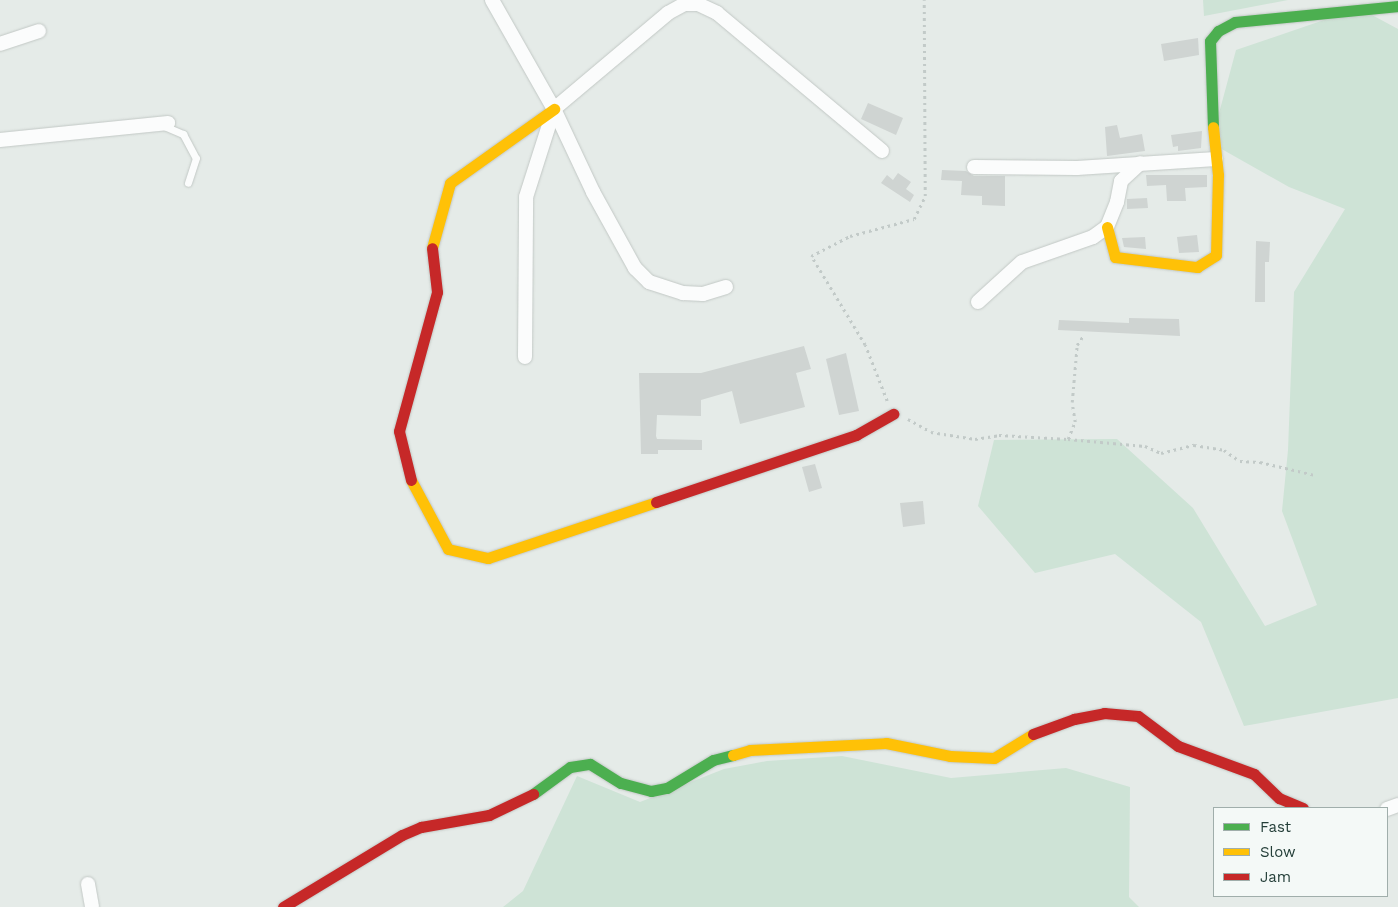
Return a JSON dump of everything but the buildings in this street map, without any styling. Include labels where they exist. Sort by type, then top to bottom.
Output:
[{"type":"street","points":[[492,0],[554,109],[593,192],[635,268],[650,282],[683,293],[703,294],[726,287]]},
{"type":"street","points":[[882,151],[717,13],[698,4],[684,4],[668,13],[554,109],[450,183],[431,250],[437,292],[399,430],[408,475],[448,549],[488,558],[856,435],[892,414]]},
{"type":"street","points":[[1107,227],[1115,257],[1176,267],[1197,268],[1216,255],[1219,228],[1216,158],[1210,98],[1210,41],[1218,31],[1235,22],[1398,6]]},
{"type":"street","points":[[0,44],[39,31]]},
{"type":"street","points":[[525,357],[526,197],[554,109]]},
{"type":"street","points":[[0,140],[164,124]]},
{"type":"street","points":[[974,167],[1077,168],[1216,158]]},
{"type":"street","points":[[978,302],[1022,262],[1093,237],[1107,227],[1117,202],[1121,181],[1140,163]]},
{"type":"street","points":[[283,907],[402,835],[421,827],[489,815],[532,795],[575,766],[596,766],[621,782],[651,791],[667,788],[713,760],[750,750],[886,743],[950,756],[994,758],[1007,753],[1024,738],[1074,720],[1104,714],[1138,716],[1178,746],[1254,774],[1278,798],[1300,807]]},
{"type":"street","points":[[88,884],[92,907]]},
{"type":"lane","points":[[164,124],[183,134],[196,158],[188,183]]},
{"type":"path","points":[[924,0],[925,196],[914,219],[850,236],[811,256],[865,345],[892,414],[954,437],[975,440],[998,435],[1068,439],[1145,446],[1161,453],[1194,445],[1224,450],[1240,461],[1260,462],[1315,475]]},
{"type":"path","points":[[1068,439],[1075,422],[1072,402],[1077,344],[1083,336]]},
{"type":"green space","points":[[1203,0],[1288,0],[1204,16]]},
{"type":"green space","points":[[1359,8],[1398,29],[1398,698],[1244,726],[1201,622],[1115,554],[1035,573],[978,506],[994,440],[1117,439],[1193,508],[1265,626],[1317,605],[1282,511],[1288,450],[1294,292],[1345,209],[1289,187],[1211,143],[1236,50]]},
{"type":"green space","points":[[842,756],[951,778],[1066,768],[1130,787],[1129,897],[1139,907],[503,907],[523,891],[577,776],[640,802],[724,769],[767,761]]},
{"type":"traffic: fast","points":[[1213,127],[1210,41],[1218,31],[1235,22],[1398,6]]},
{"type":"traffic: fast","points":[[533,794],[570,767],[590,764],[621,783],[651,791],[667,788],[713,760],[733,755]]},
{"type":"traffic: slow","points":[[432,248],[450,183],[554,109]]},
{"type":"traffic: slow","points":[[1107,227],[1115,257],[1197,267],[1216,255],[1218,175],[1213,127]]},
{"type":"traffic: slow","points":[[411,480],[448,549],[488,558],[656,502]]},
{"type":"traffic: slow","points":[[733,755],[750,750],[886,743],[950,756],[994,758],[1033,734]]},
{"type":"traffic: jam","points":[[411,480],[399,431],[437,292],[432,248]]},
{"type":"traffic: jam","points":[[656,502],[856,435],[893,414]]},
{"type":"traffic: jam","points":[[1033,734],[1074,719],[1104,713],[1138,716],[1178,746],[1254,774],[1279,798],[1301,807]]},
{"type":"traffic: jam","points":[[283,907],[402,835],[421,827],[489,815],[533,794]]}]
